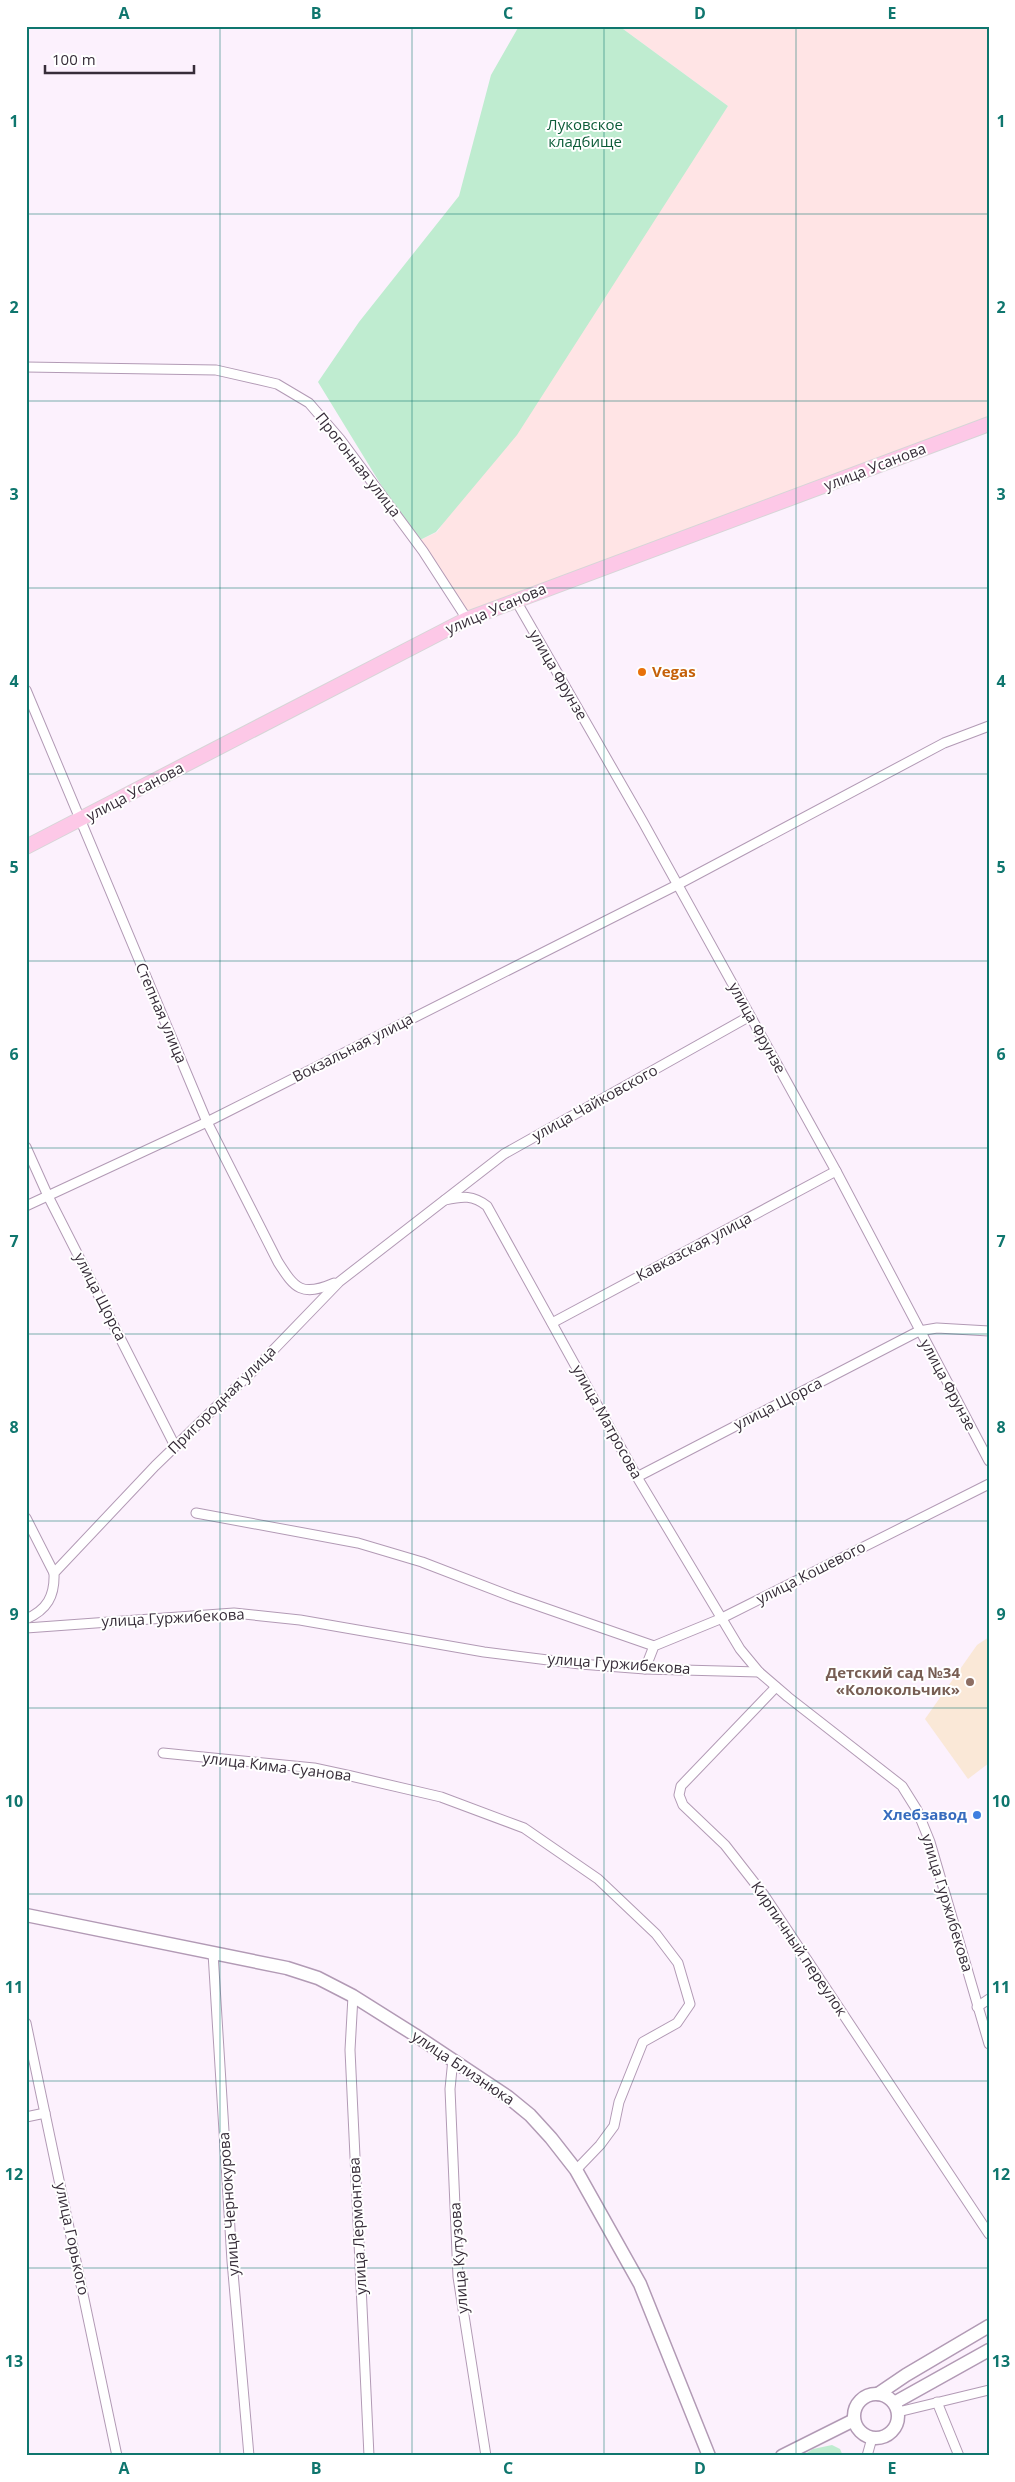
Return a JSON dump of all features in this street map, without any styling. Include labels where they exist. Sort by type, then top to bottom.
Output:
[{"type":"main road","name":"улица Усанова","points":[[26,847],[467,619],[989,424]]},
{"type":"street","name":"Прогонная улица","points":[[26,367],[216,370],[276,384],[309,403],[340,439],[423,551],[467,619]]},
{"type":"street","name":"улица Фрунзе","points":[[515,600],[677,885],[836,1171],[989,1461]]},
{"type":"street","name":"Степная улица","points":[[26,690],[208,1122],[278,1262],[290,1281],[303,1291],[318,1290],[339,1282]]},
{"type":"street","name":"Вокзальная улица","points":[[26,1206],[208,1122],[677,885],[944,743],[989,726]]},
{"type":"street","name":"улица Чайковского","points":[[446,1200],[504,1154],[750,1016]]},
{"type":"street","name":"улица Щорса","points":[[26,1148],[48,1196],[175,1446]]},
{"type":"street","name":"Кавказская улица","points":[[552,1323],[836,1171]]},
{"type":"street","name":"улица Матросова","points":[[446,1200],[463,1196],[477,1198],[487,1206],[637,1477],[720,1619],[740,1649],[759,1672]]},
{"type":"street","name":"Пригородная улица","points":[[54,1573],[175,1446],[253,1371],[339,1282],[446,1200]]},
{"type":"street","points":[[919,1331],[937,1328],[989,1331]]},
{"type":"street","name":"улица Щорса","points":[[637,1477],[919,1331]]},
{"type":"street","name":"улица Кошевого","points":[[654,1646],[720,1619],[989,1484]]},
{"type":"street","name":"улица Гуржибекова","points":[[196,1513],[358,1543],[422,1562],[513,1597],[654,1646]]},
{"type":"street","points":[[26,1518],[54,1573],[54,1587],[50,1602],[38,1614],[26,1619]]},
{"type":"street","name":"улица Гуржибекова","points":[[26,1628],[234,1613],[300,1620],[484,1652],[645,1668],[759,1672],[877,1764],[902,1786],[917,1810],[930,1842],[989,2044]]},
{"type":"street","points":[[645,1668],[654,1646]]},
{"type":"street","name":"Кирпичный переулок","points":[[776,1687],[681,1786],[679,1796],[683,1805],[725,1845],[764,1895],[989,2234]]},
{"type":"street","name":"улица Кима Суанова","points":[[163,1753],[314,1768],[442,1798],[524,1828],[598,1879],[656,1934],[678,1963],[690,2004],[677,2023],[643,2042],[619,2102],[614,2126],[600,2145],[576,2170]]},
{"type":"street","name":"улица Близнюка","points":[[26,1915],[287,1968],[318,1978],[353,1996],[453,2059],[530,2115],[576,2170],[640,2284],[709,2456]]},
{"type":"street","name":"улица Чернокурова","points":[[213,1953],[232,2261],[249,2456]]},
{"type":"street","name":"улица Лермонтова","points":[[353,1996],[350,2050],[369,2456]]},
{"type":"street","points":[[977,2007],[989,1999]]},
{"type":"street","name":"улица Горького","points":[[26,2023],[117,2456]]},
{"type":"street","name":"улица Кутузова","points":[[453,2059],[450,2089],[458,2276],[486,2456]]},
{"type":"street","points":[[26,2117],[45,2113]]},
{"type":"street","points":[[878,2394],[890,2399],[896,2408],[894,2428],[888,2434],[872,2438],[864,2435],[857,2428],[854,2420],[854,2411],[863,2398],[878,2394],[906,2374],[989,2326]]},
{"type":"street","points":[[896,2408],[989,2350]]},
{"type":"street","points":[[896,2408],[937,2402],[989,2390]]},
{"type":"street","points":[[937,2402],[959,2456]]},
{"type":"street","points":[[782,2456],[854,2420]]},
{"type":"street","points":[[867,2456],[872,2438]]},
{"type":"shaded area","points":[[619,26],[989,26],[989,424],[467,619],[416,542],[437,532],[728,106]]},
{"type":"shaded area","name":"Детский сад №34 «Колокольчик»","points":[[989,1637],[989,1763],[968,1779],[925,1719],[977,1645]]},
{"type":"green space","name":"Луковское кладбище","points":[[519,26],[619,26],[728,106],[517,435],[436,532],[416,542],[318,382],[359,322],[459,196],[491,75]]},
{"type":"green space","points":[[832,2445],[840,2449],[843,2456],[802,2456],[813,2449]]},
{"type":"place","name":"Vegas","points":[[642,672]]},
{"type":"place","name":"Детский сад №34 «Колокольчик»","points":[[970,1682]]},
{"type":"place","name":"Хлебзавод","points":[[977,1815]]}]
